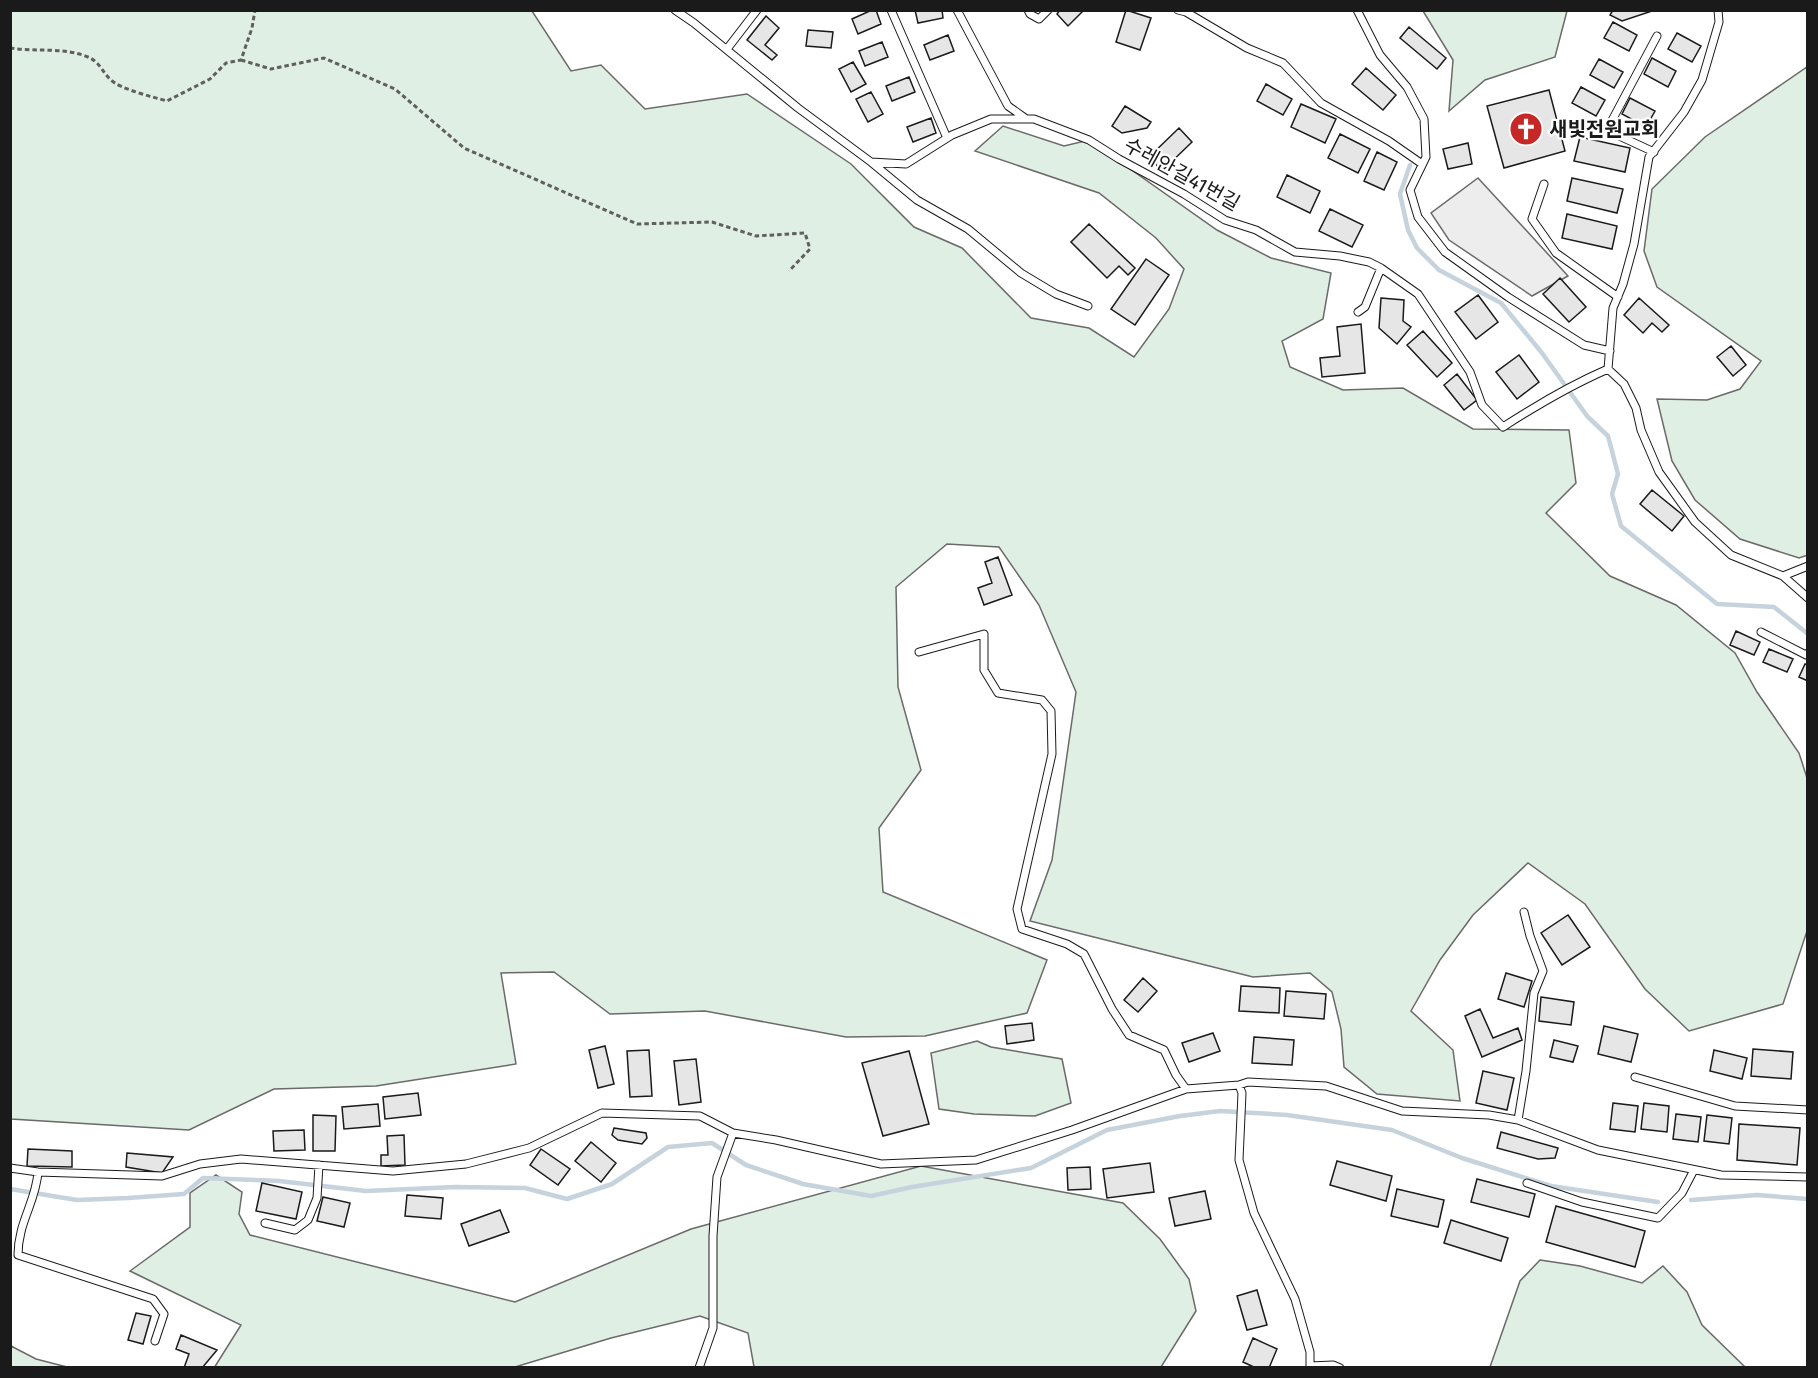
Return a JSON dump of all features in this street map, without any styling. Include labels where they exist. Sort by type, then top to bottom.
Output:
[{"type":"lane","points":[[675,10],[917,200],[968,229],[1021,273],[1056,294],[1088,306]]},
{"type":"lane","points":[[727,49],[757,10]]},
{"type":"lane","points":[[891,10],[947,138]]},
{"type":"lane","points":[[957,10],[1008,106],[1026,119]]},
{"type":"lane","points":[[1028,10],[1029,14],[1039,19],[1048,10]]},
{"type":"lane","points":[[1178,10],[1186,12],[1247,48],[1283,63],[1321,103],[1389,141],[1422,164]]},
{"type":"lane","points":[[1357,10],[1380,55],[1407,87],[1424,119],[1426,157],[1410,190],[1418,217],[1445,252],[1508,297],[1584,345],[1610,351]]},
{"type":"lane","points":[[1718,10],[1719,22],[1702,80],[1684,112],[1649,158],[1634,244],[1613,308],[1608,369],[1624,384],[1636,408],[1641,430],[1659,472],[1695,522],[1731,555],[1783,576],[1808,598]]},
{"type":"lane","points":[[1654,152],[1615,134],[1609,126],[1657,36]]},
{"type":"lane","name":"수레안길41번길","points":[[871,162],[906,164],[947,138],[991,119],[1034,119],[1089,140],[1225,220],[1257,230],[1295,252],[1340,256],[1369,262],[1381,268],[1418,294],[1470,372],[1482,405],[1503,427],[1573,384],[1608,369]]},
{"type":"lane","points":[[1544,184],[1532,219],[1556,253],[1618,297]]},
{"type":"lane","points":[[1358,312],[1365,307],[1381,268]]},
{"type":"lane","points":[[1783,576],[1808,566]]},
{"type":"lane","points":[[1761,632],[1806,655],[1808,653]]},
{"type":"lane","points":[[919,652],[984,634],[984,670],[998,693],[1042,700],[1051,711],[1052,754],[1017,909],[1022,929],[1067,944],[1083,954],[1112,1009],[1129,1035],[1164,1050],[1176,1075],[1186,1089]]},
{"type":"lane","points":[[1518,1120],[1526,1071],[1534,993],[1543,972],[1524,912]]},
{"type":"lane","points":[[1635,1077],[1735,1106],[1808,1110]]},
{"type":"lane","points":[[10,1168],[38,1172],[162,1176],[200,1164],[241,1159],[393,1171],[466,1164],[529,1148],[602,1113],[700,1116],[732,1133],[776,1140],[881,1164],[976,1160],[1072,1130],[1186,1089],[1239,1085],[1248,1082],[1326,1086],[1402,1111],[1489,1114],[1518,1120],[1598,1150],[1721,1175],[1808,1177]]},
{"type":"lane","points":[[1239,1085],[1242,1094],[1239,1160],[1254,1213],[1295,1299],[1310,1352],[1310,1367],[1333,1365],[1340,1368]]},
{"type":"lane","points":[[699,1368],[713,1328],[712,1236],[717,1177],[732,1133]]},
{"type":"lane","points":[[265,1223],[295,1230],[308,1221],[317,1196],[319,1165]]},
{"type":"lane","points":[[1527,1183],[1582,1202],[1658,1218],[1682,1194],[1694,1170]]},
{"type":"lane","points":[[38,1172],[38,1182],[20,1229],[18,1255],[153,1299],[164,1314],[154,1341]]},
{"type":"path","points":[[241,60],[252,28],[255,10]]},
{"type":"path","points":[[10,48],[21,51],[58,51],[88,57],[100,65],[111,81],[167,101],[210,79],[226,63],[241,60],[271,69],[324,58],[395,89],[464,148],[638,224],[712,222],[756,236],[805,233],[810,249],[789,271]]},
{"type":"green space","points":[[10,11],[532,11],[571,71],[601,65],[645,109],[747,94],[851,164],[914,227],[962,248],[1031,318],[1089,328],[1134,357],[1169,309],[1184,269],[1156,238],[1099,193],[975,151],[1003,126],[1064,146],[1089,140],[1217,230],[1271,258],[1331,273],[1323,319],[1282,341],[1290,367],[1343,390],[1403,388],[1473,429],[1569,430],[1576,483],[1546,513],[1610,576],[1676,605],[1735,653],[1757,692],[1799,753],[1808,781],[1807,931],[1783,1004],[1689,1031],[1645,989],[1585,904],[1528,863],[1473,915],[1440,960],[1411,1011],[1453,1050],[1460,1101],[1377,1094],[1344,1067],[1341,1029],[1332,992],[1310,973],[1253,977],[1030,921],[1052,860],[1076,692],[1039,605],[999,547],[947,544],[896,587],[898,687],[921,770],[879,828],[883,892],[1047,960],[1027,1013],[925,1036],[846,1037],[705,1011],[610,1014],[554,972],[501,973],[516,1064],[376,1086],[274,1089],[189,1130],[11,1119]]},
{"type":"green space","points":[[1423,11],[1567,11],[1555,57],[1485,80],[1449,111],[1453,60]]},
{"type":"green space","points":[[1807,67],[1808,555],[1799,558],[1740,539],[1695,500],[1672,461],[1657,399],[1707,400],[1740,389],[1761,361],[1657,287],[1644,251],[1652,189],[1705,137]]},
{"type":"green space","points":[[977,1041],[991,1047],[1062,1059],[1071,1103],[1035,1116],[974,1114],[939,1109],[931,1053]]},
{"type":"green space","points":[[921,1166],[1123,1203],[1160,1239],[1189,1279],[1196,1311],[1161,1367],[754,1367],[748,1333],[700,1316],[611,1338],[515,1367],[214,1368],[241,1325],[130,1271],[190,1227],[190,1193],[216,1175],[242,1192],[239,1214],[250,1235],[515,1302],[691,1229]]},
{"type":"green space","points":[[1540,1260],[1580,1266],[1642,1283],[1663,1266],[1687,1292],[1702,1325],[1745,1367],[1490,1367],[1520,1281]]},
{"type":"green space","points":[[11,1346],[36,1359],[67,1367],[11,1367]]},
{"type":"shaded area","points":[[1478,178],[1568,276],[1532,296],[1449,240],[1431,213]]},
{"type":"building","points":[[876,10],[881,24],[858,34],[852,19]]},
{"type":"building","points":[[915,10],[942,10],[943,18],[918,23]]},
{"type":"building","points":[[1060,10],[1084,10],[1068,26],[1057,14]]},
{"type":"building","points":[[1126,10],[1151,18],[1140,50],[1116,42]]},
{"type":"building","points":[[1613,10],[1655,10],[1622,21],[1610,15]]},
{"type":"building","points":[[766,16],[779,28],[765,45],[777,55],[772,60],[747,40]]},
{"type":"building","points":[[1613,22],[1637,35],[1629,51],[1604,38]]},
{"type":"building","points":[[1409,27],[1446,58],[1437,69],[1400,38]]},
{"type":"building","points":[[808,30],[833,32],[831,48],[806,46]]},
{"type":"building","points":[[1677,33],[1701,46],[1692,62],[1668,49]]},
{"type":"building","points":[[948,35],[954,51],[930,60],[924,45]]},
{"type":"building","points":[[882,42],[888,57],[865,66],[859,51]]},
{"type":"building","points":[[1652,58],[1676,71],[1668,87],[1644,74]]},
{"type":"building","points":[[1599,59],[1623,72],[1614,88],[1590,75]]},
{"type":"building","points":[[853,62],[866,84],[851,92],[839,69]]},
{"type":"building","points":[[1366,68],[1396,95],[1383,110],[1352,84]]},
{"type":"building","points":[[909,77],[915,92],[892,101],[886,86]]},
{"type":"building","points":[[1266,84],[1292,99],[1283,115],[1257,101]]},
{"type":"building","points":[[1581,87],[1605,100],[1596,116],[1572,103]]},
{"type":"building","name":"새빛전원교회","points":[[1549,90],[1565,151],[1504,168],[1487,106]]},
{"type":"building","points":[[871,92],[883,114],[868,122],[856,99]]},
{"type":"building","points":[[1630,98],[1655,111],[1646,127],[1622,114]]},
{"type":"building","points":[[1301,104],[1336,119],[1325,143],[1291,127]]},
{"type":"building","points":[[1125,106],[1151,122],[1147,128],[1122,133],[1112,126]]},
{"type":"building","points":[[931,118],[936,133],[913,142],[907,127]]},
{"type":"building","points":[[1179,128],[1192,142],[1162,171],[1149,157]]},
{"type":"building","points":[[1340,134],[1370,149],[1358,173],[1328,158]]},
{"type":"building","points":[[1580,137],[1630,148],[1625,172],[1574,161]]},
{"type":"building","points":[[1468,143],[1472,164],[1448,169],[1443,149]]},
{"type":"building","points":[[1377,152],[1397,162],[1384,190],[1364,181]]},
{"type":"building","points":[[1287,175],[1320,191],[1310,213],[1277,197]]},
{"type":"building","points":[[1572,178],[1623,189],[1617,213],[1567,201]]},
{"type":"building","points":[[1330,209],[1363,225],[1352,247],[1319,231]]},
{"type":"building","points":[[1567,214],[1617,226],[1612,249],[1562,238]]},
{"type":"building","points":[[1089,224],[1135,268],[1128,275],[1119,266],[1107,278],[1071,242]]},
{"type":"building","points":[[1146,259],[1169,275],[1135,325],[1111,309]]},
{"type":"building","points":[[1560,278],[1586,307],[1569,322],[1543,294]]},
{"type":"building","points":[[1478,295],[1498,322],[1476,339],[1455,312]]},
{"type":"building","points":[[1381,298],[1404,300],[1403,321],[1411,327],[1397,344],[1379,328]]},
{"type":"building","points":[[1639,298],[1669,325],[1662,332],[1652,323],[1643,333],[1624,315]]},
{"type":"building","points":[[1361,324],[1365,373],[1322,377],[1320,358],[1340,356],[1337,327]]},
{"type":"building","points":[[1423,331],[1452,363],[1437,377],[1407,345]]},
{"type":"building","points":[[1731,346],[1746,365],[1733,376],[1717,357]]},
{"type":"building","points":[[1519,355],[1539,382],[1517,399],[1496,372]]},
{"type":"building","points":[[1457,374],[1477,400],[1464,410],[1444,385]]},
{"type":"building","points":[[1652,490],[1684,516],[1672,531],[1640,504]]},
{"type":"building","points":[[998,557],[1012,595],[984,605],[978,588],[992,583],[985,562]]},
{"type":"building","points":[[1736,631],[1760,642],[1754,655],[1730,645]]},
{"type":"building","points":[[1769,649],[1793,659],[1787,672],[1763,662]]},
{"type":"building","points":[[1805,664],[1808,665],[1808,681],[1799,677]]},
{"type":"building","points":[[1568,915],[1590,947],[1562,965],[1541,933]]},
{"type":"building","points":[[1506,973],[1532,981],[1524,1007],[1498,999]]},
{"type":"building","points":[[1143,978],[1157,991],[1138,1012],[1124,1000]]},
{"type":"building","points":[[1241,986],[1280,988],[1279,1013],[1239,1011]]},
{"type":"building","points":[[1286,991],[1326,994],[1324,1019],[1284,1016]]},
{"type":"building","points":[[1541,997],[1574,1002],[1571,1025],[1539,1021]]},
{"type":"building","points":[[1480,1009],[1493,1038],[1518,1028],[1522,1040],[1482,1057],[1465,1016]]},
{"type":"building","points":[[1032,1023],[1034,1040],[1007,1044],[1005,1026]]},
{"type":"building","points":[[1604,1026],[1638,1034],[1631,1062],[1598,1054]]},
{"type":"building","points":[[1213,1033],[1220,1051],[1189,1062],[1182,1043]]},
{"type":"building","points":[[1254,1037],[1294,1040],[1292,1065],[1252,1063]]},
{"type":"building","points":[[1554,1040],[1578,1046],[1573,1062],[1550,1057]]},
{"type":"building","points":[[605,1046],[614,1084],[598,1088],[589,1050]]},
{"type":"building","points":[[1753,1049],[1793,1052],[1791,1079],[1751,1076]]},
{"type":"building","points":[[649,1050],[652,1096],[630,1097],[627,1051]]},
{"type":"building","points":[[1714,1050],[1747,1058],[1742,1079],[1710,1071]]},
{"type":"building","points":[[909,1051],[929,1124],[883,1136],[862,1063]]},
{"type":"building","points":[[696,1059],[701,1102],[679,1105],[674,1061]]},
{"type":"building","points":[[1483,1071],[1514,1078],[1507,1110],[1476,1103]]},
{"type":"building","points":[[418,1093],[421,1115],[385,1119],[383,1097]]},
{"type":"building","points":[[1613,1103],[1638,1106],[1635,1132],[1610,1129]]},
{"type":"building","points":[[1644,1103],[1669,1106],[1667,1132],[1641,1129]]},
{"type":"building","points":[[378,1104],[380,1126],[344,1129],[342,1107]]},
{"type":"building","points":[[1676,1114],[1701,1117],[1698,1142],[1673,1139]]},
{"type":"building","points":[[313,1115],[336,1116],[335,1151],[313,1151]]},
{"type":"building","points":[[1707,1115],[1732,1118],[1729,1144],[1704,1141]]},
{"type":"building","points":[[1739,1124],[1800,1128],[1797,1165],[1737,1160]]},
{"type":"building","points":[[614,1128],[646,1133],[647,1138],[642,1144],[618,1140],[612,1135]]},
{"type":"building","points":[[304,1130],[305,1150],[274,1151],[273,1131]]},
{"type":"building","points":[[1501,1132],[1558,1148],[1555,1158],[1538,1159],[1497,1148]]},
{"type":"building","points":[[404,1135],[405,1165],[381,1166],[381,1155],[388,1155],[387,1136]]},
{"type":"building","points":[[591,1142],[616,1163],[601,1182],[575,1161]]},
{"type":"building","points":[[28,1149],[72,1151],[72,1167],[27,1166]]},
{"type":"building","points":[[541,1149],[570,1169],[558,1185],[530,1165]]},
{"type":"building","points":[[127,1153],[173,1157],[162,1173],[126,1167]]},
{"type":"building","points":[[1337,1161],[1392,1176],[1386,1201],[1330,1185]]},
{"type":"building","points":[[1150,1163],[1154,1192],[1107,1198],[1103,1169]]},
{"type":"building","points":[[1090,1167],[1091,1189],[1068,1190],[1067,1168]]},
{"type":"building","points":[[1477,1179],[1535,1194],[1529,1217],[1471,1202]]},
{"type":"building","points":[[262,1183],[302,1192],[296,1219],[256,1211]]},
{"type":"building","points":[[1397,1189],[1444,1200],[1438,1227],[1391,1216]]},
{"type":"building","points":[[1205,1191],[1211,1219],[1175,1226],[1169,1198]]},
{"type":"building","points":[[407,1195],[443,1198],[441,1219],[405,1216]]},
{"type":"building","points":[[323,1197],[350,1203],[344,1227],[317,1221]]},
{"type":"building","points":[[1556,1206],[1645,1231],[1635,1267],[1546,1242]]},
{"type":"building","points":[[500,1210],[509,1232],[469,1246],[461,1224]]},
{"type":"building","points":[[1451,1220],[1508,1238],[1501,1261],[1444,1243]]},
{"type":"building","points":[[1257,1290],[1267,1325],[1247,1330],[1237,1296]]},
{"type":"building","points":[[136,1313],[151,1316],[143,1344],[128,1340]]},
{"type":"building","points":[[181,1335],[217,1350],[202,1368],[184,1368],[189,1354],[176,1349]]},
{"type":"building","points":[[1253,1338],[1277,1349],[1269,1368],[1256,1368],[1243,1362]]},
{"type":"waterway","points":[[1410,165],[1400,194],[1408,230],[1417,248],[1439,270],[1501,303],[1542,353],[1587,416],[1608,436],[1618,474],[1612,494],[1621,526],[1717,604],[1774,607],[1808,634]]},
{"type":"waterway","points":[[10,1189],[77,1200],[128,1198],[184,1194],[203,1178],[279,1181],[366,1191],[455,1187],[525,1188],[567,1199],[612,1184],[668,1147],[712,1143],[746,1165],[803,1184],[871,1196],[1031,1168],[1107,1130],[1220,1111],[1287,1115],[1392,1130],[1462,1158],[1551,1186],[1658,1202]]},
{"type":"waterway","points":[[1691,1200],[1757,1195],[1808,1199]]},
{"type":"place","name":"새빛전원교회","points":[[1526,129]]}]
